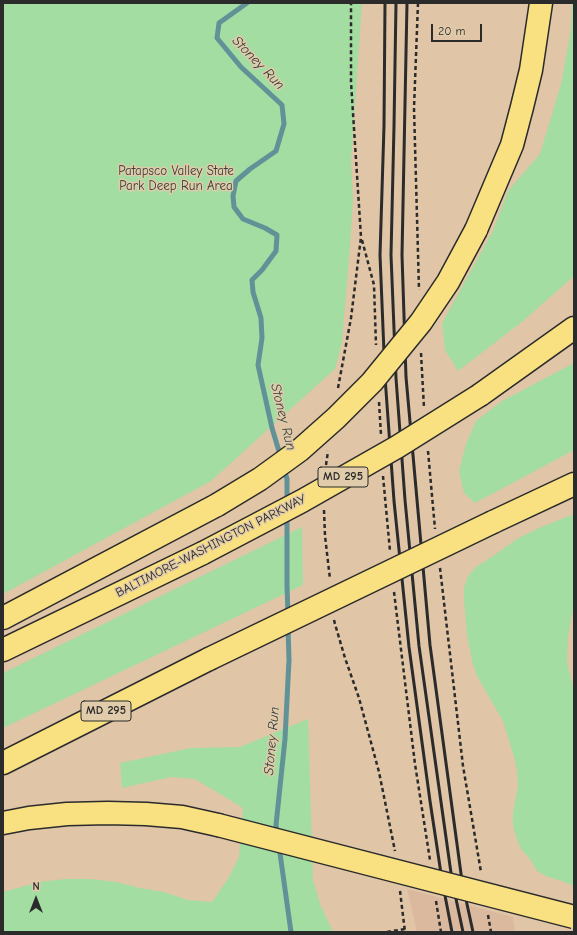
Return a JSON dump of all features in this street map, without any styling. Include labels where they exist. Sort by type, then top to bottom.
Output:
[{"type":"highway","points":[[3,618],[217,504],[260,479],[300,450],[336,418],[372,382],[421,322],[448,282],[476,230],[512,145],[531,70],[541,3]]},
{"type":"highway","name":"BALTIMORE-WASHINGTON PARKWAY","points":[[3,650],[203,553],[302,501],[397,447],[480,395],[574,328]]},
{"type":"highway","name":"MD 295","points":[[3,763],[209,659],[574,484]]},
{"type":"highway","points":[[3,822],[67,814],[108,813],[182,817],[574,917]]},
{"type":"path","points":[[338,388],[352,318],[361,237],[352,82],[351,3]]},
{"type":"path","points":[[418,3],[414,108],[419,290]]},
{"type":"path","points":[[421,351],[425,412]]},
{"type":"path","points":[[427,444],[435,530]]},
{"type":"path","points":[[326,467],[328,451]]},
{"type":"path","points":[[324,505],[325,536],[330,581]]},
{"type":"path","points":[[439,562],[463,766],[482,879]]},
{"type":"path","points":[[334,617],[345,658],[359,698],[379,772],[395,851]]},
{"type":"path","points":[[387,932],[406,931],[400,890]]},
{"type":"path","points":[[487,909],[491,932]]},
{"type":"shaded area","points":[[407,889],[513,917],[515,932],[417,932]]},
{"type":"green space","name":"Patapsco Valley State Park Deep Run Area","points":[[3,3],[362,3],[351,161],[353,200],[350,245],[342,342],[335,369],[211,481],[3,594]]},
{"type":"green space","points":[[572,3],[574,3],[574,276],[523,321],[458,371],[445,350],[442,323],[493,231],[508,191],[540,154],[561,84],[571,30]]},
{"type":"green space","points":[[574,363],[574,450],[475,503],[464,493],[459,471],[466,444],[476,421],[502,401]]},
{"type":"green space","points":[[574,514],[574,603],[568,637],[567,662],[574,691],[574,886],[548,877],[537,871],[530,859],[521,849],[516,837],[513,825],[513,812],[518,786],[517,770],[503,721],[477,676],[473,664],[467,635],[464,588],[468,576],[476,567],[517,539],[539,528]]},
{"type":"green space","points":[[302,527],[303,585],[3,728],[3,673]]},
{"type":"green space","points":[[308,719],[313,880],[320,904],[333,932],[3,932],[3,892],[40,882],[65,879],[91,879],[116,882],[164,892],[188,900],[212,902],[228,879],[239,857],[243,808],[195,779],[171,777],[122,788],[120,763],[191,748],[240,747]]},
{"type":"waterway","name":"Stoney Run","points":[[247,3],[219,23],[217,38],[241,67],[282,105],[284,124],[276,151],[236,181],[233,196],[234,207],[243,219],[265,228],[277,235],[276,251],[262,270],[252,280],[253,292],[261,318],[262,338],[258,365],[272,428],[281,458]]},
{"type":"waterway","name":"Stoney Run","points":[[284,469],[287,479],[287,503]]},
{"type":"waterway","name":"Stoney Run","points":[[287,515],[288,615]]},
{"type":"waterway","name":"Stoney Run","points":[[277,834],[276,825],[285,739],[289,660],[288,627]]},
{"type":"waterway","name":"Stoney Run","points":[[279,846],[291,932]]},
{"type":"railway","points":[[385,3],[384,126],[380,255],[385,377],[394,501],[409,647],[430,801],[442,880],[452,932]]},
{"type":"railway","points":[[396,3],[391,255],[396,378],[405,500],[419,646],[452,880],[463,932]]},
{"type":"railway","points":[[407,3],[402,255],[406,377],[430,645],[462,881],[473,932]]}]
